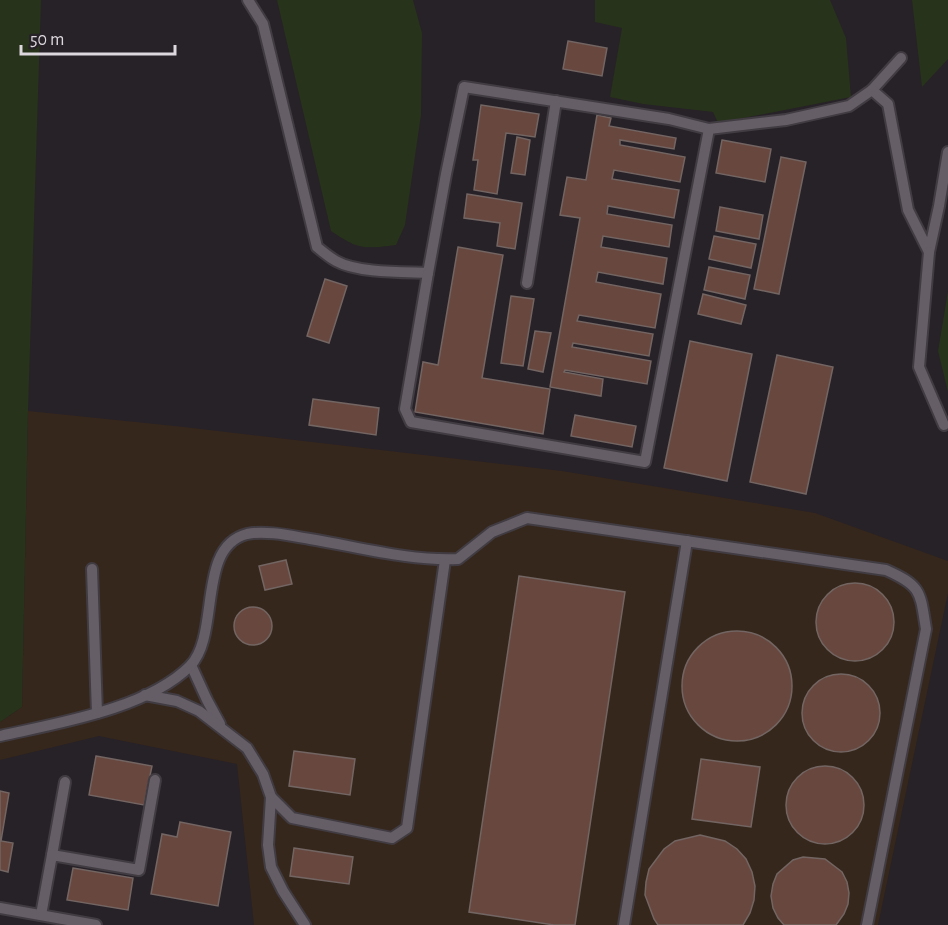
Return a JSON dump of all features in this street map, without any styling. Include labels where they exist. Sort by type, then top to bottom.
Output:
[{"type":"lane","points":[[248,0],[262,24],[317,247],[337,262],[365,269],[428,273]]},
{"type":"lane","points":[[709,129],[645,462],[411,422],[405,409],[446,174],[464,87],[669,118],[709,129],[786,120],[849,106],[872,90],[901,58]]},
{"type":"lane","points":[[872,90],[888,104],[908,210],[929,252]]},
{"type":"lane","points":[[527,283],[556,101]]},
{"type":"lane","points":[[944,424],[919,367],[929,252],[948,153]]},
{"type":"lane","points":[[0,736],[97,713],[145,695],[170,681],[191,665],[203,642],[216,566],[227,546],[246,534],[279,534],[415,558],[445,560],[458,559],[492,532],[527,518],[886,570],[906,578],[920,594],[926,629],[867,925]]},
{"type":"lane","points":[[624,925],[687,541]]},
{"type":"lane","points":[[271,797],[292,818],[392,838],[407,828],[445,560]]},
{"type":"lane","points":[[92,569],[97,713]]},
{"type":"lane","points":[[191,665],[221,727]]},
{"type":"lane","points":[[145,695],[177,701],[199,711],[247,748],[263,774],[271,797],[268,845],[271,867],[305,925]]},
{"type":"lane","points":[[52,855],[139,870],[155,780]]},
{"type":"lane","points":[[41,915],[65,782]]},
{"type":"lane","points":[[0,908],[96,925]]},
{"type":"shaded area","points":[[28,411],[562,471],[815,513],[948,561],[948,593],[878,925],[254,925],[237,764],[99,736],[0,760],[0,722],[22,707]]},
{"type":"green space","points":[[0,0],[41,0],[28,411],[22,707],[0,722]]},
{"type":"green space","points":[[277,0],[413,0],[422,33],[421,115],[405,225],[396,245],[362,247],[348,242],[331,231]]},
{"type":"green space","points":[[595,0],[830,0],[846,38],[851,97],[718,123],[713,112],[643,104],[610,97],[622,28],[595,22]]},
{"type":"green space","points":[[912,0],[948,0],[948,59],[922,87]]},
{"type":"green space","points":[[948,291],[948,392],[938,351]]},
{"type":"building","points":[[568,41],[607,48],[602,76],[563,69]]},
{"type":"building","points":[[481,105],[539,114],[535,137],[506,133],[497,194],[474,190],[478,160],[473,160]]},
{"type":"building","points":[[597,115],[611,118],[609,126],[676,138],[674,149],[620,140],[620,145],[685,157],[680,182],[614,170],[612,179],[679,190],[674,218],[608,206],[607,214],[672,225],[669,247],[603,236],[601,247],[667,258],[663,284],[598,272],[596,282],[661,294],[655,328],[579,315],[577,321],[653,334],[649,356],[573,343],[572,347],[651,361],[647,384],[565,370],[564,372],[603,379],[601,396],[550,387],[580,218],[560,215],[567,177],[586,180]]},
{"type":"building","points":[[517,137],[530,140],[525,175],[511,173]]},
{"type":"building","points":[[722,140],[771,149],[765,182],[716,173]]},
{"type":"building","points":[[781,157],[806,162],[779,294],[754,289]]},
{"type":"building","points":[[467,194],[522,203],[515,249],[497,246],[500,223],[464,218]]},
{"type":"building","points":[[720,207],[763,215],[759,239],[716,231]]},
{"type":"building","points":[[714,236],[756,244],[751,268],[709,259]]},
{"type":"building","points":[[458,247],[503,255],[482,378],[550,389],[543,434],[415,412],[423,362],[438,365]]},
{"type":"building","points":[[709,267],[750,275],[745,299],[704,290]]},
{"type":"building","points":[[325,279],[347,286],[329,343],[307,336]]},
{"type":"building","points":[[703,294],[746,305],[741,324],[698,314]]},
{"type":"building","points":[[511,296],[534,299],[523,366],[501,363]]},
{"type":"building","points":[[535,331],[551,333],[543,372],[528,369]]},
{"type":"building","points":[[690,341],[752,354],[727,481],[664,468]]},
{"type":"building","points":[[777,355],[833,367],[806,494],[750,482]]},
{"type":"building","points":[[313,399],[379,408],[376,435],[309,425]]},
{"type":"building","points":[[575,415],[636,426],[632,447],[571,436]]},
{"type":"building","points":[[286,560],[292,584],[265,590],[259,566]]},
{"type":"building","points":[[519,576],[625,592],[575,925],[554,925],[469,912]]},
{"type":"building","points":[[855,583],[870,586],[883,594],[891,607],[894,622],[891,637],[883,650],[870,658],[855,661],[840,658],[827,650],[819,637],[816,622],[819,607],[827,594],[840,586]]},
{"type":"building","points":[[253,607],[266,613],[272,626],[266,639],[253,645],[240,639],[234,626],[240,613]]},
{"type":"building","points":[[737,631],[758,635],[776,647],[788,665],[792,686],[788,707],[776,725],[758,737],[737,741],[716,737],[698,725],[686,707],[682,686],[686,665],[698,647],[716,635]]},
{"type":"building","points":[[841,674],[856,677],[869,685],[877,698],[880,713],[877,728],[869,741],[856,749],[841,752],[826,749],[813,741],[805,728],[802,713],[805,698],[813,685],[826,677]]},
{"type":"building","points":[[294,751],[355,759],[350,795],[289,786]]},
{"type":"building","points":[[96,756],[152,766],[144,805],[89,795]]},
{"type":"building","points":[[701,759],[760,767],[751,827],[692,819]]},
{"type":"building","points":[[825,766],[840,769],[853,777],[861,790],[864,805],[861,820],[853,833],[840,841],[825,844],[810,841],[797,833],[789,820],[786,805],[789,790],[797,777],[810,769]]},
{"type":"building","points":[[0,791],[9,793],[1,841],[13,843],[8,872],[0,870]]},
{"type":"building","points":[[180,822],[231,832],[218,906],[151,894],[162,834],[177,837]]},
{"type":"building","points":[[700,835],[725,841],[746,859],[755,886],[750,913],[743,925],[658,925],[654,919],[645,895],[649,869],[664,849],[675,841]]},
{"type":"building","points":[[294,848],[353,857],[349,884],[290,876]]},
{"type":"building","points":[[803,857],[825,859],[842,872],[847,882],[848,904],[836,925],[784,925],[773,908],[771,896],[777,874],[793,860]]},
{"type":"building","points":[[73,868],[133,878],[128,910],[67,900]]}]
